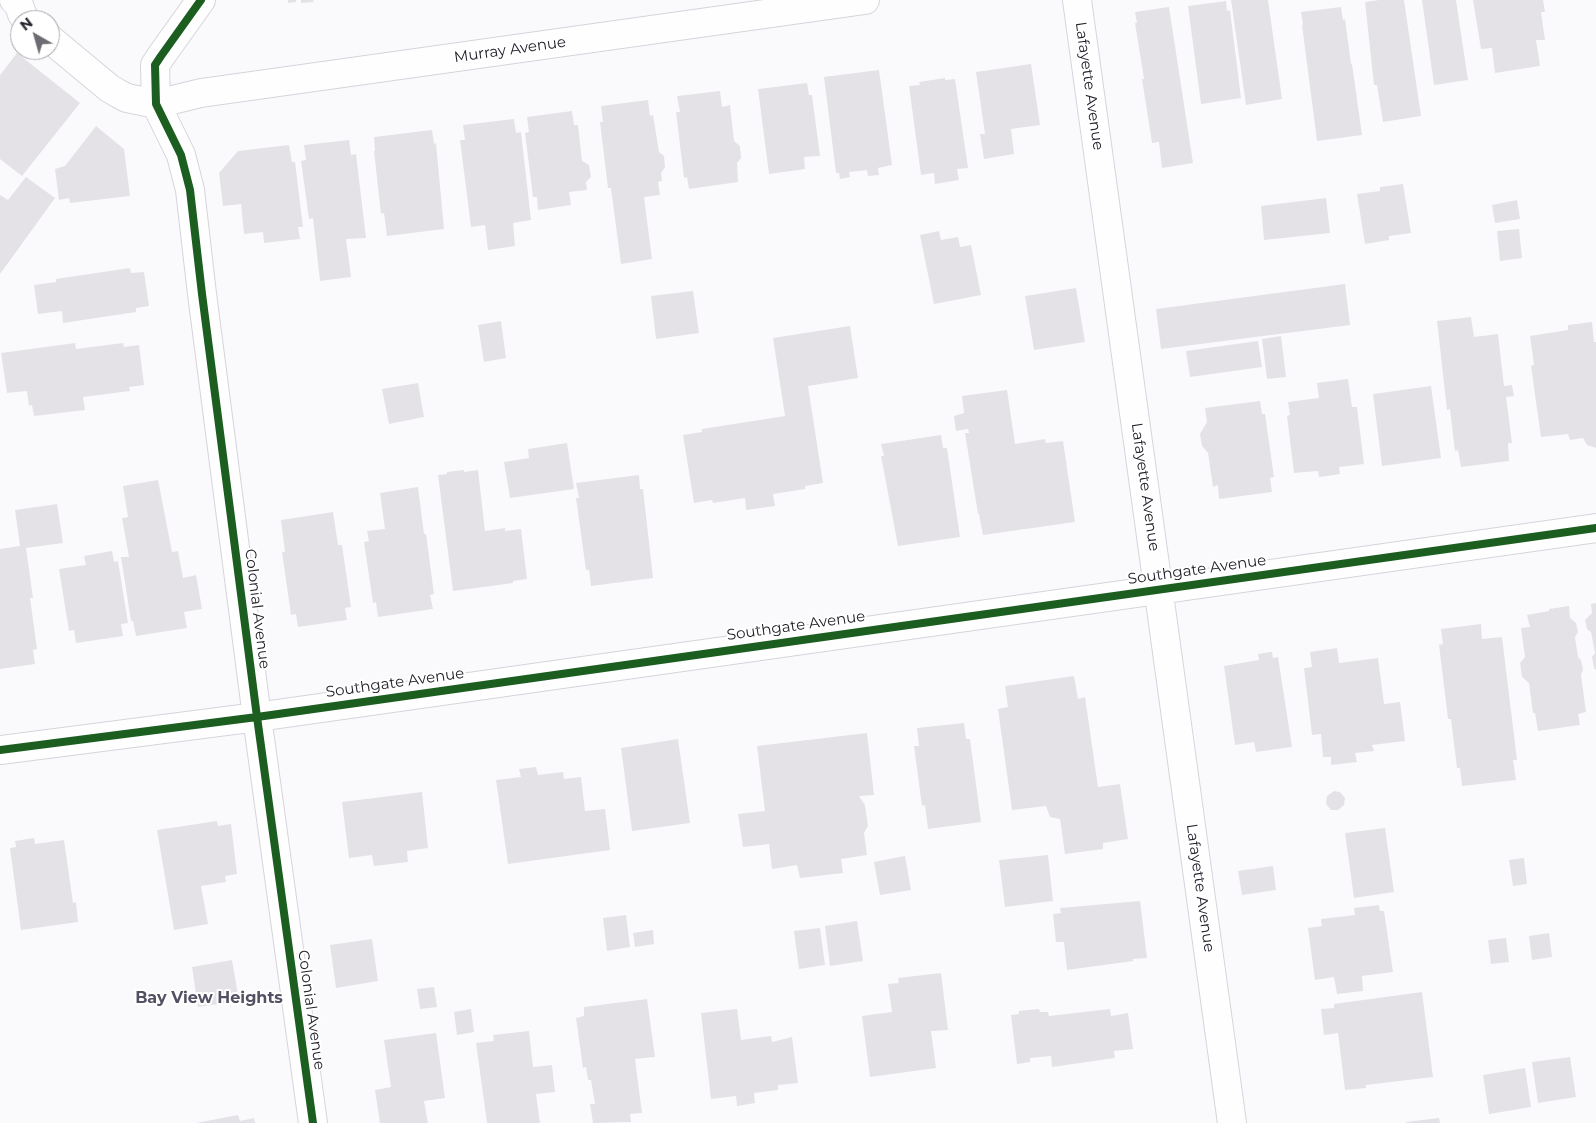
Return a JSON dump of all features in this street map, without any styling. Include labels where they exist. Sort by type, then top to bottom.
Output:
[{"type":"street","points":[[60,47],[109,88],[119,94],[128,98],[156,104],[156,65],[201,0]]},
{"type":"street","name":"Murray Avenue","points":[[156,104],[201,93],[865,0]]},
{"type":"street","name":"Lafayette Avenue","points":[[1077,0],[1232,1123]]},
{"type":"street","name":"Colonial Avenue","points":[[156,104],[181,155],[190,190],[256,716],[313,1123]]},
{"type":"street","name":"Southgate Avenue","points":[[0,750],[256,716],[1596,528]]},
{"type":"building","points":[[288,0],[296,0],[296,2],[288,3]]},
{"type":"building","points":[[301,0],[313,0],[314,2],[301,3]]},
{"type":"building","points":[[1231,0],[1268,0],[1282,99],[1246,105]]},
{"type":"building","points":[[1404,0],[1421,116],[1383,122],[1377,85],[1374,85],[1365,2]]},
{"type":"building","points":[[1422,0],[1456,0],[1468,80],[1434,85]]},
{"type":"building","points":[[1473,0],[1543,0],[1545,12],[1541,12],[1545,40],[1536,40],[1540,66],[1495,73],[1492,48],[1481,49]]},
{"type":"building","points":[[1226,1],[1227,11],[1230,10],[1241,98],[1201,104],[1188,6]]},
{"type":"building","points":[[1169,7],[1193,163],[1162,168],[1159,142],[1152,143],[1142,79],[1144,79],[1135,12]]},
{"type":"building","points":[[1341,7],[1343,20],[1345,19],[1362,135],[1317,141],[1301,12]]},
{"type":"building","points":[[12,60],[26,60],[80,103],[22,176],[0,159],[0,75]]},
{"type":"building","points":[[1031,64],[1040,125],[1011,129],[1014,154],[984,159],[980,134],[985,134],[976,72]]},
{"type":"building","points":[[879,70],[892,165],[878,168],[879,175],[868,176],[867,170],[849,172],[850,177],[840,179],[839,173],[836,173],[824,77]]},
{"type":"building","points":[[945,78],[945,80],[955,79],[968,168],[957,169],[959,180],[935,184],[934,173],[921,175],[909,86],[920,85],[919,82]]},
{"type":"building","points":[[807,83],[809,95],[812,95],[820,156],[804,157],[805,169],[769,174],[758,89]]},
{"type":"building","points":[[720,91],[722,107],[730,105],[734,141],[740,146],[741,158],[737,163],[738,182],[689,189],[687,177],[684,178],[676,112],[680,112],[677,96]]},
{"type":"building","points":[[648,100],[650,116],[653,115],[659,152],[664,156],[665,167],[661,173],[662,181],[658,182],[660,195],[644,197],[652,259],[621,264],[611,188],[608,188],[600,122],[603,122],[601,106]]},
{"type":"building","points":[[572,111],[574,125],[578,125],[582,161],[589,165],[591,177],[586,182],[587,190],[569,192],[571,205],[538,210],[537,197],[533,197],[525,133],[529,132],[527,117]]},
{"type":"building","points":[[514,119],[516,133],[521,132],[531,220],[513,223],[515,246],[488,250],[485,225],[471,227],[460,140],[465,140],[463,125]]},
{"type":"building","points":[[96,126],[124,149],[130,196],[70,203],[69,198],[59,200],[55,169],[65,166]]},
{"type":"building","points":[[432,130],[434,144],[436,143],[444,229],[387,236],[384,213],[381,214],[374,137]]},
{"type":"building","points":[[349,140],[351,155],[356,154],[366,238],[346,239],[351,277],[320,281],[313,218],[309,219],[301,161],[306,160],[304,145]]},
{"type":"building","points":[[289,145],[292,162],[295,162],[303,227],[298,227],[300,239],[264,243],[263,232],[244,234],[241,204],[223,206],[219,173],[238,151]]},
{"type":"building","points":[[26,177],[55,198],[0,274],[0,195],[8,200]]},
{"type":"building","points":[[1403,184],[1411,233],[1389,236],[1389,240],[1365,244],[1357,194],[1380,191],[1380,187]]},
{"type":"building","points":[[1326,198],[1330,233],[1264,240],[1261,206]]},
{"type":"building","points":[[1517,200],[1520,219],[1495,223],[1492,205]]},
{"type":"building","points":[[1519,229],[1522,258],[1500,261],[1497,231]]},
{"type":"building","points":[[939,231],[941,240],[958,237],[960,247],[971,245],[981,295],[934,304],[920,235]]},
{"type":"building","points":[[130,268],[131,273],[144,272],[149,306],[136,308],[136,312],[63,323],[62,311],[38,314],[34,285],[56,282],[56,279]]},
{"type":"building","points":[[1345,284],[1350,325],[1161,349],[1156,309]]},
{"type":"building","points":[[1076,288],[1085,342],[1034,350],[1025,296]]},
{"type":"building","points":[[693,291],[699,333],[656,339],[651,296]]},
{"type":"building","points":[[1471,317],[1474,337],[1498,334],[1504,386],[1512,385],[1514,396],[1506,397],[1512,443],[1508,443],[1509,461],[1461,467],[1458,450],[1455,451],[1450,409],[1447,410],[1437,321]]},
{"type":"building","points":[[501,321],[506,358],[484,362],[478,325]]},
{"type":"building","points":[[1592,322],[1594,342],[1596,342],[1596,448],[1587,445],[1583,438],[1570,440],[1568,434],[1541,437],[1531,366],[1534,365],[1530,336],[1568,330],[1568,325]]},
{"type":"building","points":[[850,326],[858,378],[808,386],[823,483],[805,486],[805,489],[773,494],[775,506],[746,510],[745,498],[713,503],[712,500],[694,503],[683,435],[702,432],[702,429],[785,416],[773,338]]},
{"type":"building","points":[[1281,336],[1286,377],[1267,379],[1262,339]]},
{"type":"building","points":[[1258,341],[1262,367],[1190,377],[1186,351]]},
{"type":"building","points":[[75,343],[76,349],[123,343],[124,347],[139,345],[144,385],[129,387],[130,391],[83,397],[85,410],[34,416],[32,405],[29,406],[27,391],[7,393],[1,353]]},
{"type":"building","points":[[1348,379],[1352,407],[1357,407],[1364,464],[1339,467],[1340,474],[1319,477],[1318,471],[1294,473],[1287,416],[1290,415],[1288,402],[1319,398],[1317,383]]},
{"type":"building","points":[[418,383],[424,417],[389,424],[382,389]]},
{"type":"building","points":[[1431,386],[1441,458],[1382,466],[1373,394]]},
{"type":"building","points":[[1007,390],[1015,444],[1045,439],[1046,443],[1063,441],[1075,522],[983,535],[965,433],[969,433],[968,429],[956,431],[954,416],[964,413],[962,396]]},
{"type":"building","points":[[1260,401],[1262,414],[1265,414],[1274,477],[1270,478],[1272,492],[1219,499],[1218,485],[1213,487],[1208,453],[1202,446],[1200,434],[1207,422],[1205,408]]},
{"type":"building","points":[[941,435],[943,448],[947,448],[960,537],[898,546],[881,456],[884,456],[881,444]]},
{"type":"building","points":[[567,443],[574,489],[510,498],[504,462],[529,458],[528,449]]},
{"type":"building","points":[[464,470],[464,472],[478,470],[485,531],[505,528],[505,531],[521,529],[527,579],[513,581],[513,583],[453,591],[438,475]]},
{"type":"building","points":[[639,475],[640,489],[643,489],[653,578],[591,586],[589,570],[586,570],[576,498],[579,498],[576,483]]},
{"type":"building","points":[[158,480],[172,552],[178,551],[183,578],[196,575],[202,609],[184,612],[187,628],[136,636],[133,621],[131,621],[121,557],[129,557],[122,518],[128,517],[123,486]]},
{"type":"building","points":[[418,487],[434,594],[430,595],[433,609],[378,617],[376,602],[373,603],[364,542],[369,541],[367,531],[385,529],[380,493]]},
{"type":"building","points":[[57,504],[63,543],[26,548],[33,598],[30,598],[37,649],[33,650],[35,664],[0,669],[0,549],[20,546],[15,510]]},
{"type":"building","points":[[333,512],[338,545],[342,545],[351,607],[345,608],[347,620],[298,627],[296,614],[291,615],[282,552],[285,552],[281,520]]},
{"type":"building","points":[[112,551],[114,562],[118,561],[128,623],[121,624],[123,636],[76,643],[74,630],[69,631],[59,569],[86,565],[84,556]]},
{"type":"building","points":[[1596,603],[1596,670],[1592,657],[1595,653],[1591,632],[1587,629],[1585,620],[1592,613],[1591,604]]},
{"type":"building","points":[[1569,606],[1570,618],[1576,623],[1578,632],[1575,637],[1578,657],[1581,660],[1583,670],[1581,675],[1586,712],[1578,714],[1580,725],[1538,731],[1535,713],[1533,713],[1529,683],[1522,677],[1520,663],[1525,657],[1521,628],[1530,627],[1527,615]]},
{"type":"building","points":[[1481,624],[1482,639],[1502,637],[1517,760],[1513,760],[1516,780],[1462,786],[1460,768],[1457,768],[1451,719],[1448,719],[1439,645],[1443,644],[1441,629]]},
{"type":"building","points":[[1337,648],[1339,663],[1378,658],[1384,704],[1400,702],[1405,741],[1372,745],[1374,751],[1355,753],[1357,762],[1331,765],[1331,757],[1323,757],[1321,734],[1312,735],[1304,668],[1312,667],[1310,652]]},
{"type":"building","points":[[1272,652],[1273,658],[1278,657],[1292,747],[1256,752],[1254,742],[1235,745],[1224,666],[1259,660],[1258,654]]},
{"type":"building","points":[[1074,676],[1078,699],[1085,697],[1098,787],[1120,784],[1128,839],[1103,843],[1103,849],[1065,854],[1060,819],[1050,817],[1046,806],[1012,810],[998,709],[1008,707],[1005,686]]},
{"type":"building","points":[[964,723],[966,739],[970,739],[981,822],[928,829],[925,805],[922,806],[914,746],[919,746],[917,728]]},
{"type":"building","points":[[867,733],[874,795],[859,796],[865,805],[868,826],[864,833],[867,855],[841,859],[843,873],[800,878],[797,865],[772,869],[769,844],[743,847],[738,814],[765,811],[757,746]]},
{"type":"building","points":[[678,739],[690,823],[632,831],[621,748]]},
{"type":"building","points":[[536,767],[538,775],[563,772],[564,779],[581,777],[585,811],[605,809],[610,850],[508,864],[496,780],[521,777],[519,769]]},
{"type":"building","points":[[1334,791],[1340,792],[1345,798],[1344,805],[1338,810],[1331,810],[1326,804],[1327,796]]},
{"type":"building","points":[[422,792],[428,848],[407,851],[408,862],[374,866],[372,855],[349,858],[342,802]]},
{"type":"building","points":[[217,821],[218,826],[231,824],[237,874],[225,876],[226,882],[201,886],[208,924],[174,930],[157,830]]},
{"type":"building","points":[[1385,828],[1394,892],[1354,898],[1345,833]]},
{"type":"building","points":[[34,838],[35,844],[64,840],[73,903],[76,902],[78,922],[21,930],[10,848],[16,847],[15,841]]},
{"type":"building","points":[[1048,855],[1053,901],[1005,907],[999,860]]},
{"type":"building","points":[[905,856],[911,890],[880,895],[874,862]]},
{"type":"building","points":[[1524,858],[1527,884],[1513,886],[1509,860]]},
{"type":"building","points":[[1273,866],[1276,890],[1242,895],[1238,871]]},
{"type":"building","points":[[1140,901],[1147,958],[1067,970],[1064,942],[1056,942],[1053,914],[1061,913],[1060,908]]},
{"type":"building","points":[[1379,905],[1380,911],[1384,911],[1393,972],[1362,976],[1363,991],[1337,994],[1334,977],[1315,980],[1308,928],[1322,926],[1321,919],[1355,915],[1354,908]]},
{"type":"building","points":[[626,915],[630,947],[607,951],[603,918]]},
{"type":"building","points":[[857,921],[863,961],[830,966],[825,926]]},
{"type":"building","points":[[820,928],[825,965],[799,969],[794,931]]},
{"type":"building","points":[[653,930],[654,944],[635,947],[633,933]]},
{"type":"building","points":[[1549,933],[1552,957],[1532,960],[1529,936]]},
{"type":"building","points":[[1506,938],[1509,962],[1491,964],[1488,940]]},
{"type":"building","points":[[372,939],[378,981],[336,988],[330,945]]},
{"type":"building","points":[[232,960],[239,1001],[198,1007],[192,967]]},
{"type":"building","points":[[941,973],[948,1030],[931,1031],[936,1068],[870,1077],[862,1016],[892,1012],[888,984],[899,983],[898,978]]},
{"type":"building","points":[[434,987],[437,1007],[420,1009],[417,989]]},
{"type":"building","points":[[1422,992],[1433,1077],[1366,1085],[1366,1088],[1345,1090],[1338,1033],[1324,1035],[1321,1009],[1334,1008],[1334,1004]]},
{"type":"building","points":[[647,999],[655,1057],[635,1059],[642,1113],[630,1114],[631,1122],[593,1123],[590,1104],[595,1104],[591,1080],[588,1080],[586,1067],[583,1068],[576,1018],[584,1016],[584,1007]]},
{"type":"building","points":[[471,1009],[474,1032],[457,1035],[454,1012]]},
{"type":"building","points":[[737,1009],[741,1040],[771,1036],[772,1042],[792,1037],[798,1083],[778,1085],[778,1090],[754,1093],[755,1103],[737,1106],[736,1096],[711,1099],[701,1013]]},
{"type":"building","points":[[1039,1009],[1040,1012],[1048,1012],[1049,1016],[1110,1009],[1111,1016],[1128,1013],[1133,1049],[1114,1051],[1115,1058],[1052,1067],[1051,1056],[1030,1058],[1030,1062],[1017,1064],[1011,1015],[1019,1014],[1019,1011]]},
{"type":"building","points":[[529,1031],[533,1067],[552,1065],[555,1092],[536,1094],[540,1123],[487,1123],[476,1043],[494,1041],[493,1035]]},
{"type":"building","points":[[436,1033],[445,1098],[424,1101],[428,1123],[380,1123],[375,1090],[391,1087],[384,1040]]},
{"type":"building","points":[[1570,1057],[1576,1097],[1538,1103],[1532,1062]]},
{"type":"building","points":[[1525,1068],[1531,1107],[1489,1114],[1483,1075]]},
{"type":"building","points":[[238,1115],[240,1121],[254,1118],[255,1123],[196,1123]]},
{"type":"building","points":[[1439,1118],[1440,1123],[1406,1123],[1406,1122]]},
{"type":"cycle path","points":[[201,0],[155,65],[156,104],[181,155],[190,190],[257,717],[313,1123]]},
{"type":"cycle path","points":[[0,750],[257,717],[1596,528]]},
{"type":"district","name":"Bay View Heights","points":[[209,998]]}]
